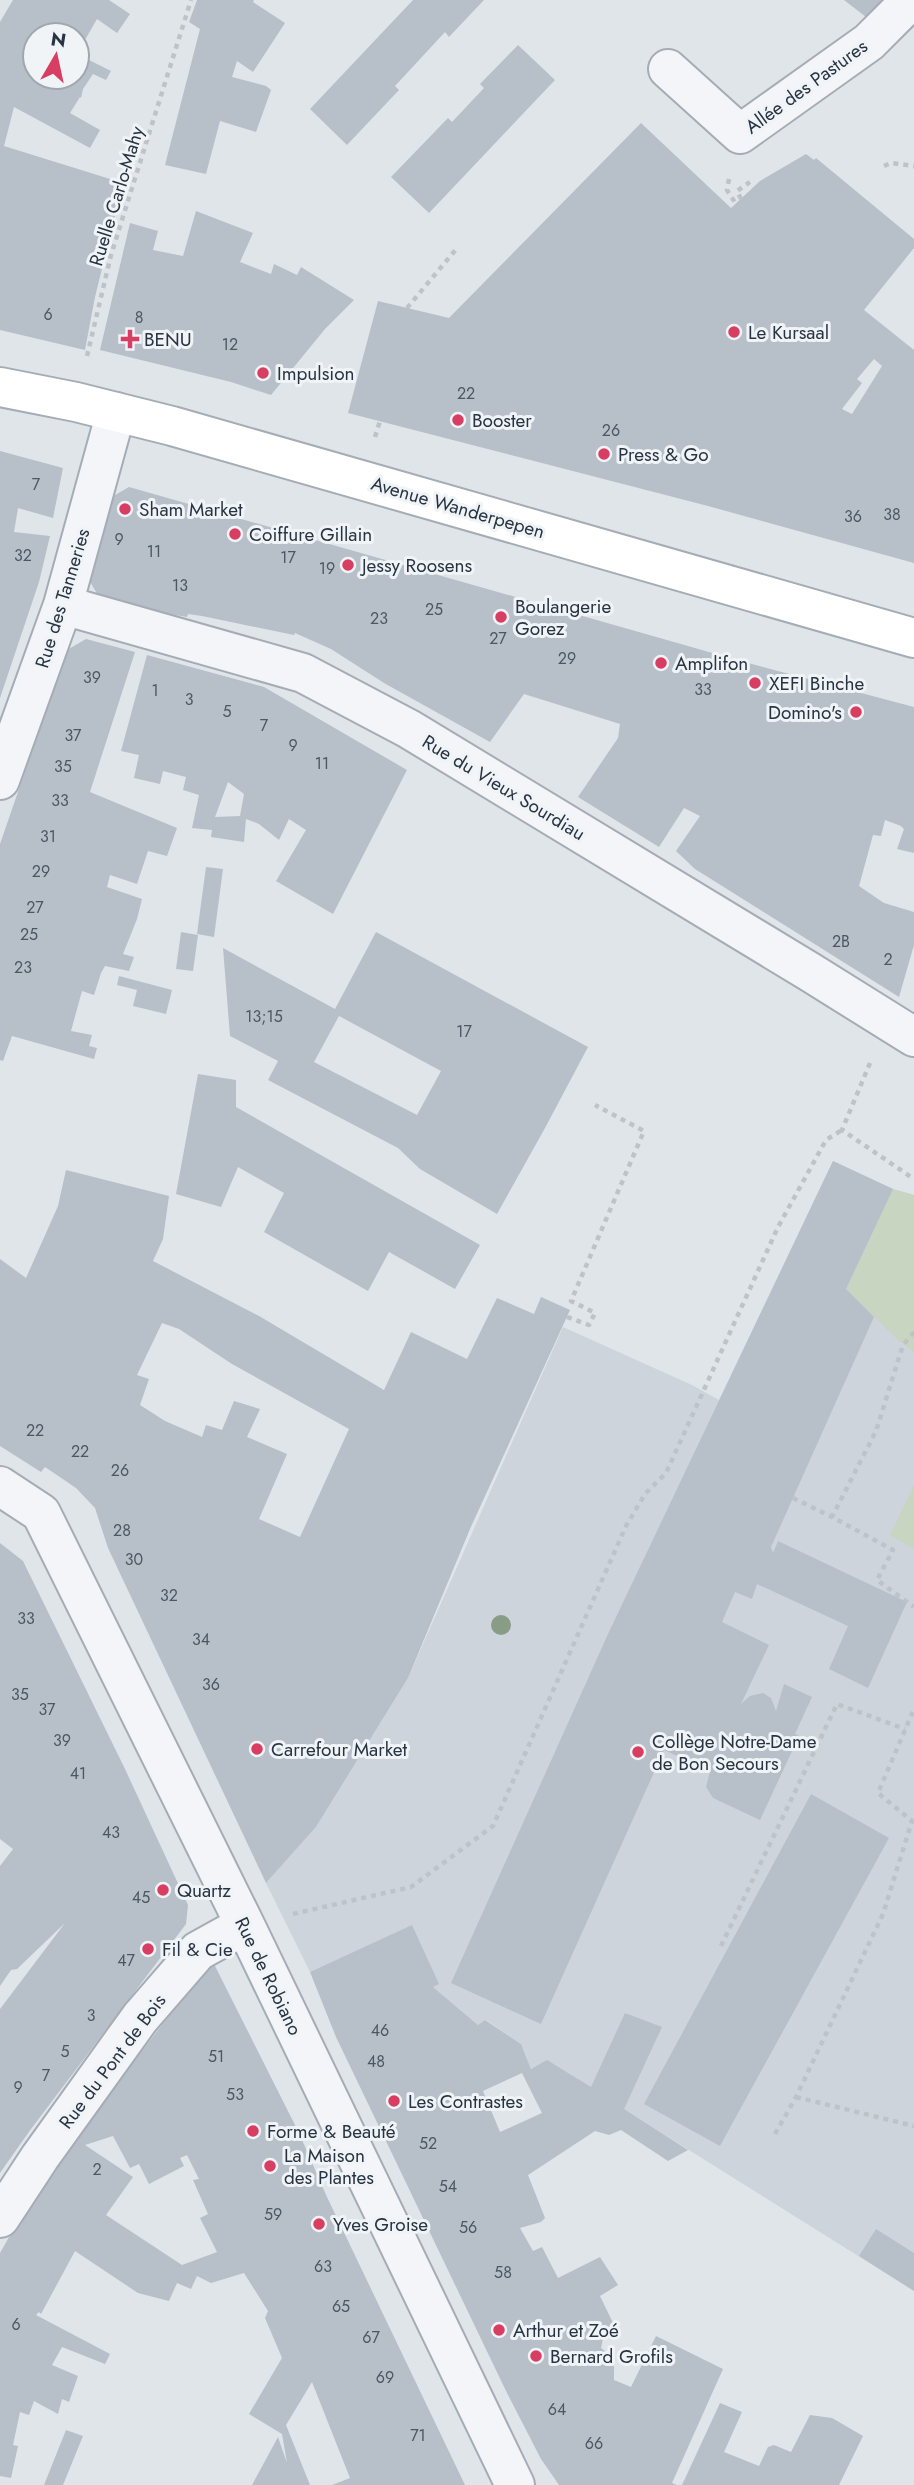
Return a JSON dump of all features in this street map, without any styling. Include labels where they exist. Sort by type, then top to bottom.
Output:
[{"type":"main road","name":"Avenue Wanderpepen","points":[[0,387],[76,402],[172,426],[914,638]]},
{"type":"street","name":"Allée des Pastures","points":[[668,69],[740,134],[869,42],[911,0]]},
{"type":"street","name":"Rue des Tanneries","points":[[0,780],[63,605],[116,412]]},
{"type":"street","name":"Rue du Vieux Sourdiau","points":[[63,605],[303,673],[409,729],[901,1029]]},
{"type":"street","name":"Rue de Robiano","points":[[0,1486],[41,1513],[515,2485]]},
{"type":"street","name":"Rue du Pont de Bois","points":[[0,2218],[40,2157],[141,2018],[198,1951],[244,1925]]},
{"type":"path","name":"Ruelle Carlo-Mahy","points":[[76,402],[111,255],[191,0]]},
{"type":"path","points":[[884,166],[891,163],[914,166]]},
{"type":"path","points":[[407,308],[458,247]]},
{"type":"path","points":[[244,1925],[411,1887],[493,1826],[626,1526],[645,1494],[666,1473],[778,1227],[826,1140],[842,1130],[901,1029]]},
{"type":"path","points":[[567,1317],[589,1325],[595,1313],[571,1301],[644,1131],[595,1105]]},
{"type":"path","points":[[842,1130],[914,1179]]},
{"type":"path","points":[[832,1517],[876,1432],[903,1345],[914,1332]]},
{"type":"path","points":[[793,1498],[893,1550],[877,1580],[914,1607]]},
{"type":"path","points":[[721,1947],[837,1704],[905,1729]]},
{"type":"path","points":[[775,2134],[796,2097],[883,1914],[912,1821],[878,1793],[914,1709]]},
{"type":"path","points":[[796,2097],[914,2126]]},
{"type":"shaded area","name":"Collège Notre-Dame de Bon Secours","points":[[833,1161],[893,1189],[914,1195],[914,2291],[547,2061],[531,2069],[521,2044],[486,2020],[478,2025],[433,1987],[412,1926],[310,1972],[266,1883],[316,1827],[408,1678],[563,1327],[692,1385],[719,1400]]},
{"type":"green space","points":[[893,1189],[914,1195],[914,1352],[846,1289]]},
{"type":"green space","points":[[914,1485],[914,1549],[890,1535]]},
{"type":"building","points":[[13,0],[109,0],[130,14],[117,33],[97,19],[91,30],[91,21],[21,21],[21,91],[83,91],[81,98],[70,113],[100,130],[90,148],[14,107],[4,146],[123,183],[85,350],[0,330],[0,22]]},
{"type":"building","points":[[197,0],[254,0],[253,2],[285,23],[253,72],[237,61],[232,77],[266,86],[271,90],[256,132],[220,121],[206,174],[165,165],[200,29],[189,22]]},
{"type":"building","points":[[413,0],[484,0],[449,37],[445,32],[395,86],[399,90],[347,145],[310,109]]},
{"type":"building","points":[[844,0],[891,0],[870,20]]},
{"type":"building","points":[[518,45],[555,80],[429,213],[391,177],[448,118],[452,122],[484,88],[480,84]]},
{"type":"building","points":[[91,61],[111,71],[106,80],[93,74],[91,77]]},
{"type":"building","points":[[641,123],[731,208],[760,181],[806,154],[814,160],[816,158],[914,239],[914,248],[864,310],[914,350],[914,563],[708,506],[348,413],[378,301],[449,318]],"holes":[[[874,359],[882,366],[852,414],[842,409],[862,383],[857,379]]]},
{"type":"building","points":[[196,211],[253,233],[240,262],[271,274],[274,264],[297,275],[301,267],[354,300],[325,329],[271,395],[231,382],[100,350],[130,223],[158,231],[153,250],[183,256]]},
{"type":"building","points":[[0,451],[63,468],[53,518],[18,508],[14,532],[50,536],[39,582],[0,698]]},
{"type":"building","points":[[129,487],[737,660],[914,707],[914,853],[897,849],[904,829],[885,820],[881,836],[873,835],[859,886],[884,903],[914,912],[914,945],[899,997],[695,869],[676,851],[700,816],[684,808],[659,847],[578,797],[618,738],[620,724],[524,694],[490,742],[384,683],[331,649],[295,633],[294,635],[202,616],[188,614],[187,617],[123,606],[124,601],[99,597],[89,580],[110,498]]},
{"type":"building","points":[[86,639],[135,652],[90,792],[177,828],[167,856],[148,851],[137,884],[110,875],[107,887],[142,899],[123,954],[134,957],[129,971],[105,966],[94,995],[82,991],[71,1031],[92,1035],[89,1046],[97,1048],[94,1059],[12,1036],[3,1061],[0,1060],[0,844],[67,650]]},
{"type":"building","points":[[147,655],[264,687],[407,770],[333,914],[276,881],[306,830],[289,819],[279,840],[259,824],[246,819],[244,842],[211,837],[212,830],[192,828],[199,795],[183,790],[186,777],[163,771],[160,784],[134,778],[139,755],[121,751]],"holes":[[[228,782],[244,794],[240,816],[215,817]]]},
{"type":"building","points":[[206,867],[223,869],[214,937],[197,934]]},
{"type":"building","points":[[181,932],[198,935],[193,971],[176,969]]},
{"type":"building","points":[[376,932],[588,1047],[497,1214],[420,1169],[398,1148],[268,1080],[278,1061],[230,1036],[223,948],[335,1009]],"holes":[[[339,1016],[441,1071],[417,1115],[314,1062]]]},
{"type":"building","points":[[119,976],[172,990],[166,1014],[133,1006],[137,990],[117,985]]},
{"type":"building","points":[[198,1074],[236,1080],[236,1107],[480,1245],[455,1289],[389,1252],[368,1291],[264,1232],[284,1193],[238,1167],[221,1207],[176,1194]]},
{"type":"building","points":[[833,1161],[893,1189],[846,1289],[874,1317],[771,1547],[773,1553],[778,1541],[907,1602],[868,1688],[829,1669],[848,1626],[757,1584],[752,1599],[735,1592],[722,1622],[769,1645],[741,1704],[750,1696],[763,1693],[771,1698],[776,1711],[784,1684],[812,1697],[795,1734],[799,1736],[760,1820],[713,1798],[706,1787],[710,1771],[664,1750],[541,2024],[451,1983],[608,1634]]},
{"type":"building","points":[[66,1170],[169,1196],[163,1239],[153,1261],[259,1316],[384,1390],[411,1332],[467,1359],[497,1298],[534,1314],[541,1297],[570,1310],[470,1529],[408,1678],[316,1827],[266,1883],[108,1548],[95,1508],[76,1488],[45,1467],[41,1472],[0,1446],[0,1259],[26,1278],[58,1206]],"holes":[[[162,1323],[179,1329],[232,1364],[349,1429],[300,1537],[259,1519],[287,1454],[247,1437],[260,1409],[234,1401],[222,1430],[206,1425],[202,1437],[165,1421],[140,1405],[149,1379],[137,1375]]]},
{"type":"building","points":[[0,1543],[23,1561],[188,1905],[186,1924],[0,2173],[0,2009],[65,1923],[17,1969],[11,1970],[0,1986],[0,1866],[13,1849],[0,1839]]},
{"type":"building","points":[[811,1794],[889,1838],[720,2146],[644,2104]]},
{"type":"building","points":[[412,1925],[439,1984],[433,1987],[478,2025],[485,2020],[521,2044],[531,2069],[547,2060],[591,2087],[625,2013],[662,2027],[624,2109],[688,2150],[668,2161],[621,2130],[609,2135],[595,2131],[528,2175],[545,2218],[541,2222],[520,2228],[533,2251],[542,2247],[558,2278],[600,2257],[618,2285],[600,2296],[615,2327],[604,2334],[601,2348],[614,2362],[614,2380],[631,2387],[656,2336],[723,2369],[672,2483],[677,2485],[559,2485],[541,2459],[507,2393],[336,2037],[310,1972]],"holes":[[[522,2073],[542,2113],[500,2132],[483,2091]]]},
{"type":"building","points":[[213,1962],[299,2133],[465,2485],[332,2485],[350,2478],[312,2382],[286,2425],[310,2485],[252,2485],[278,2437],[287,2463],[282,2434],[249,2414],[282,2358],[265,2318],[268,2311],[244,2273],[211,2283],[197,2276],[191,2289],[177,2283],[169,2301],[138,2293],[75,2251],[41,2314],[39,2312],[36,2315],[110,2354],[105,2364],[62,2347],[52,2365],[78,2376],[69,2402],[62,2399],[58,2414],[34,2401],[29,2415],[20,2412],[13,2445],[18,2446],[11,2478],[0,2476],[0,2253],[21,2216],[74,2140]],"holes":[[[113,2136],[130,2168],[139,2164],[149,2184],[184,2166],[180,2158],[187,2155],[199,2179],[193,2180],[208,2214],[200,2218],[217,2252],[182,2265],[106,2215],[133,2177],[85,2145]]]},
{"type":"building","points":[[876,2229],[914,2253],[914,2291],[859,2256]]},
{"type":"building","points":[[720,2403],[742,2412],[724,2452],[759,2466],[768,2447],[774,2445],[791,2452],[810,2415],[832,2418],[863,2436],[839,2485],[682,2485]]},
{"type":"building","points":[[66,2430],[83,2436],[63,2485],[44,2485]]},
{"type":"place","name":"Le Kursaal","points":[[734,332]]},
{"type":"place","name":"BENU","points":[[130,339]]},
{"type":"place","name":"Impulsion","points":[[263,373]]},
{"type":"place","name":"Booster","points":[[458,420]]},
{"type":"place","name":"Press & Go","points":[[604,454]]},
{"type":"place","name":"Sham Market","points":[[125,509]]},
{"type":"place","name":"Coiffure Gillain","points":[[235,534]]},
{"type":"place","name":"Jessy Roosens","points":[[348,565]]},
{"type":"place","name":"Boulangerie Gorez","points":[[501,617]]},
{"type":"place","name":"Amplifon","points":[[661,663]]},
{"type":"place","name":"XEFI Binche","points":[[755,683]]},
{"type":"place","name":"Domino's","points":[[856,712]]},
{"type":"place","name":"Carrefour Market","points":[[257,1749]]},
{"type":"place","name":"Collège Notre-Dame de Bon Secours","points":[[638,1752]]},
{"type":"place","name":"Quartz","points":[[163,1890]]},
{"type":"place","name":"Fil & Cie","points":[[148,1949]]},
{"type":"place","name":"Les Contrastes","points":[[394,2101]]},
{"type":"place","name":"Forme & Beauté","points":[[253,2131]]},
{"type":"place","name":"La Maison des Plantes","points":[[270,2166]]},
{"type":"place","name":"Yves Groise","points":[[319,2224]]},
{"type":"place","name":"Arthur et Zoé","points":[[499,2330]]},
{"type":"place","name":"Bernard Grofils","points":[[536,2356]]}]
